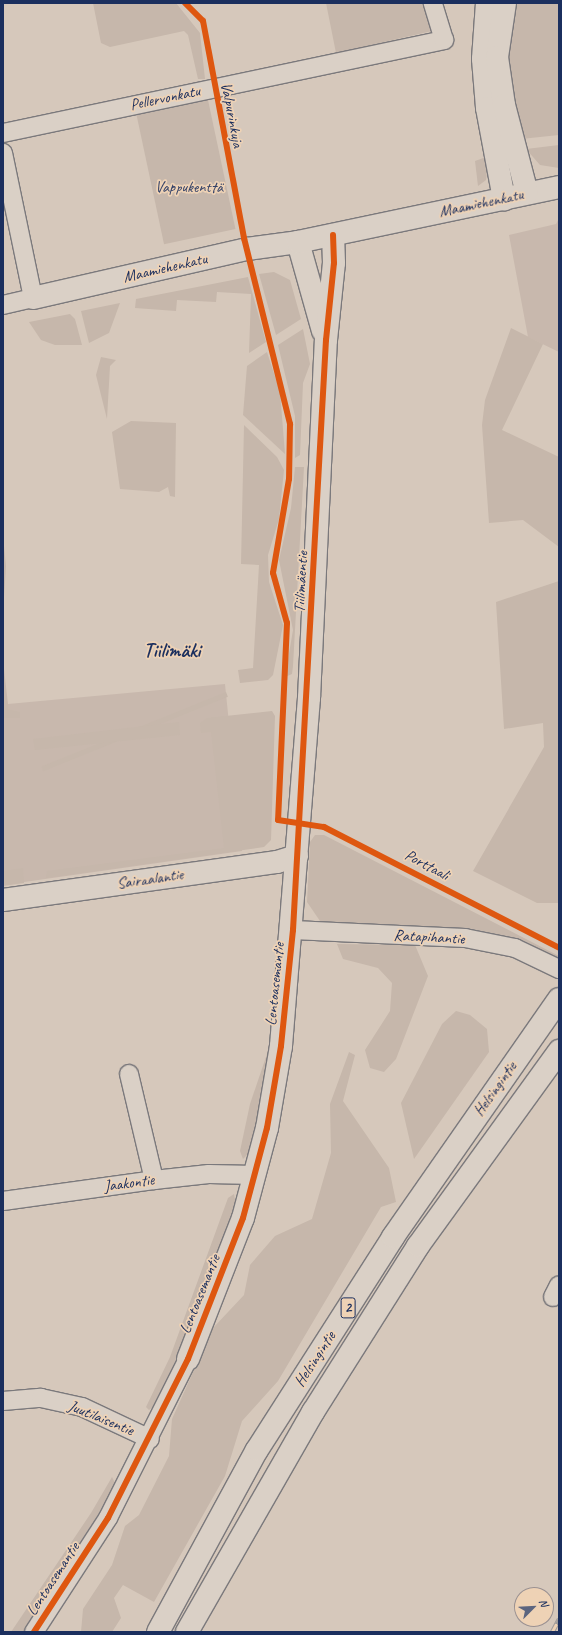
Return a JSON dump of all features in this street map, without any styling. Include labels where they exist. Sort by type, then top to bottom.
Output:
[{"type":"main road","points":[[487,3],[483,59],[487,108],[504,198]]},
{"type":"main road","points":[[505,3],[497,57],[504,105],[527,193]]},
{"type":"main road","name":"Maamiehenkatu","points":[[32,298],[247,249],[298,242],[559,187]]},
{"type":"main road","name":"Tiilimäentie","points":[[293,930],[326,340],[334,263],[333,235]]},
{"type":"main road","name":"Tiilimäentie","points":[[298,242],[326,340]]},
{"type":"main road","name":"Sairaalantie","points":[[3,900],[277,862],[297,856]]},
{"type":"main road","name":"Lentoasemantie","points":[[188,1359],[243,1218],[255,1175],[282,1046],[293,930]]},
{"type":"main road","name":"Helsingintie","points":[[158,1632],[262,1444],[393,1237],[559,998]]},
{"type":"main road","name":"Helsingintie","points":[[187,1632],[313,1412],[418,1246],[559,1051]]},
{"type":"street","name":"Pellervonkatu","points":[[3,133],[444,40],[433,3]]},
{"type":"street","points":[[3,153],[32,298],[3,304]]},
{"type":"street","name":"Ratapihantie","points":[[293,930],[465,938],[515,948],[559,969]]},
{"type":"street","points":[[129,1074],[154,1180]]},
{"type":"street","name":"Jaakontie","points":[[3,1201],[209,1174],[255,1175]]},
{"type":"street","name":"Lentoasemantie","points":[[34,1632],[108,1518],[150,1439],[188,1359]]},
{"type":"street","name":"Juutilaisentie","points":[[3,1401],[41,1398],[82,1407],[150,1439]]},
{"type":"shaded area","points":[[559,218],[559,352],[528,337],[509,235],[556,224]]},
{"type":"shaded area","points":[[3,660],[8,704],[225,684],[242,851],[3,885]]},
{"type":"green space","points":[[93,3],[176,3],[200,33],[205,79],[198,79],[188,35],[184,31],[110,47],[101,43]]},
{"type":"green space","points":[[326,3],[423,3],[432,31],[336,53]]},
{"type":"green space","points":[[512,3],[559,3],[559,135],[521,139],[509,83],[507,33]]},
{"type":"green space","name":"Vappukenttä","points":[[208,100],[235,229],[164,244],[137,115]]},
{"type":"green space","points":[[559,145],[559,168],[540,165],[526,149]]},
{"type":"green space","points":[[489,156],[486,180],[478,186],[475,161]]},
{"type":"green space","points":[[274,272],[290,280],[301,319],[276,335],[259,274]]},
{"type":"green space","points":[[248,277],[266,342],[249,353],[251,294],[217,292],[216,302],[177,300],[176,311],[135,308],[136,299]]},
{"type":"green space","points":[[120,303],[109,333],[89,343],[81,311]]},
{"type":"green space","points":[[70,314],[75,319],[82,345],[55,345],[41,340],[29,322]]},
{"type":"green space","points":[[511,328],[543,344],[502,430],[559,457],[559,547],[523,520],[489,523],[482,425],[485,400]]},
{"type":"green space","points":[[303,329],[310,364],[303,383],[300,455],[295,458],[295,416],[278,345]]},
{"type":"green space","points":[[267,352],[280,392],[285,454],[243,415],[247,366]]},
{"type":"green space","points":[[101,357],[116,360],[110,366],[107,419],[96,375]]},
{"type":"green space","points":[[131,421],[176,423],[175,497],[170,496],[168,487],[159,492],[120,489],[112,432]]},
{"type":"green space","points":[[244,425],[277,457],[284,470],[279,519],[268,555],[269,582],[283,625],[273,675],[268,680],[240,683],[238,670],[253,668],[259,565],[241,564]]},
{"type":"green space","points":[[295,467],[304,467],[293,666],[292,674],[285,677],[293,630],[279,560],[291,508]]},
{"type":"green space","points":[[3,536],[6,566],[3,613]]},
{"type":"green space","points":[[559,581],[559,903],[537,903],[473,871],[544,747],[543,723],[504,729],[496,602]]},
{"type":"green space","points":[[3,667],[8,709],[20,712],[20,718],[3,718]]},
{"type":"green space","points":[[226,692],[228,697],[43,771],[41,767]]},
{"type":"green space","points":[[272,711],[275,716],[271,840],[264,847],[46,878],[47,871],[224,848],[211,732],[201,733],[200,723],[207,718]]},
{"type":"green space","points":[[179,722],[180,735],[35,750],[33,739]]},
{"type":"green space","points":[[315,835],[324,835],[559,956],[559,961],[320,921],[307,902],[310,842]]},
{"type":"green space","points":[[23,868],[24,883],[3,886],[3,871]]},
{"type":"green space","points":[[337,944],[415,945],[428,976],[396,1059],[384,1072],[370,1068],[365,1050],[390,1011],[392,983],[378,968],[343,959]]},
{"type":"green space","points":[[456,1011],[470,1015],[487,1029],[489,1052],[414,1159],[401,1103],[442,1024]]},
{"type":"green space","points":[[268,1051],[271,1052],[253,1149],[243,1159],[240,1151],[250,1104]]},
{"type":"green space","points":[[349,1052],[355,1055],[343,1101],[389,1168],[396,1202],[381,1207],[278,1381],[242,1421],[225,1476],[154,1602],[123,1585],[114,1598],[121,1618],[112,1632],[81,1632],[83,1609],[112,1565],[125,1526],[139,1515],[169,1456],[172,1419],[213,1328],[244,1295],[250,1265],[275,1236],[312,1219],[331,1153],[330,1104]]},
{"type":"green space","points":[[234,1194],[237,1211],[180,1361],[158,1403],[149,1410],[146,1407],[170,1357],[228,1198]]},
{"type":"green space","points":[[112,1477],[116,1485],[47,1599],[24,1632],[11,1632],[91,1513]]},
{"type":"railway","points":[[552,1632],[559,1619]]},
{"type":"cycle path","name":"Valpurinkuja","points":[[185,3],[203,21],[244,238],[290,424],[289,479],[273,573],[287,623],[278,820],[324,827],[559,948]]},
{"type":"cycle path","points":[[34,1632],[108,1518],[188,1359],[243,1218],[267,1128],[281,1046],[293,930],[326,340],[334,263],[333,235]]},
{"type":"district","name":"Tiilimäki","points":[[172,650]]}]
